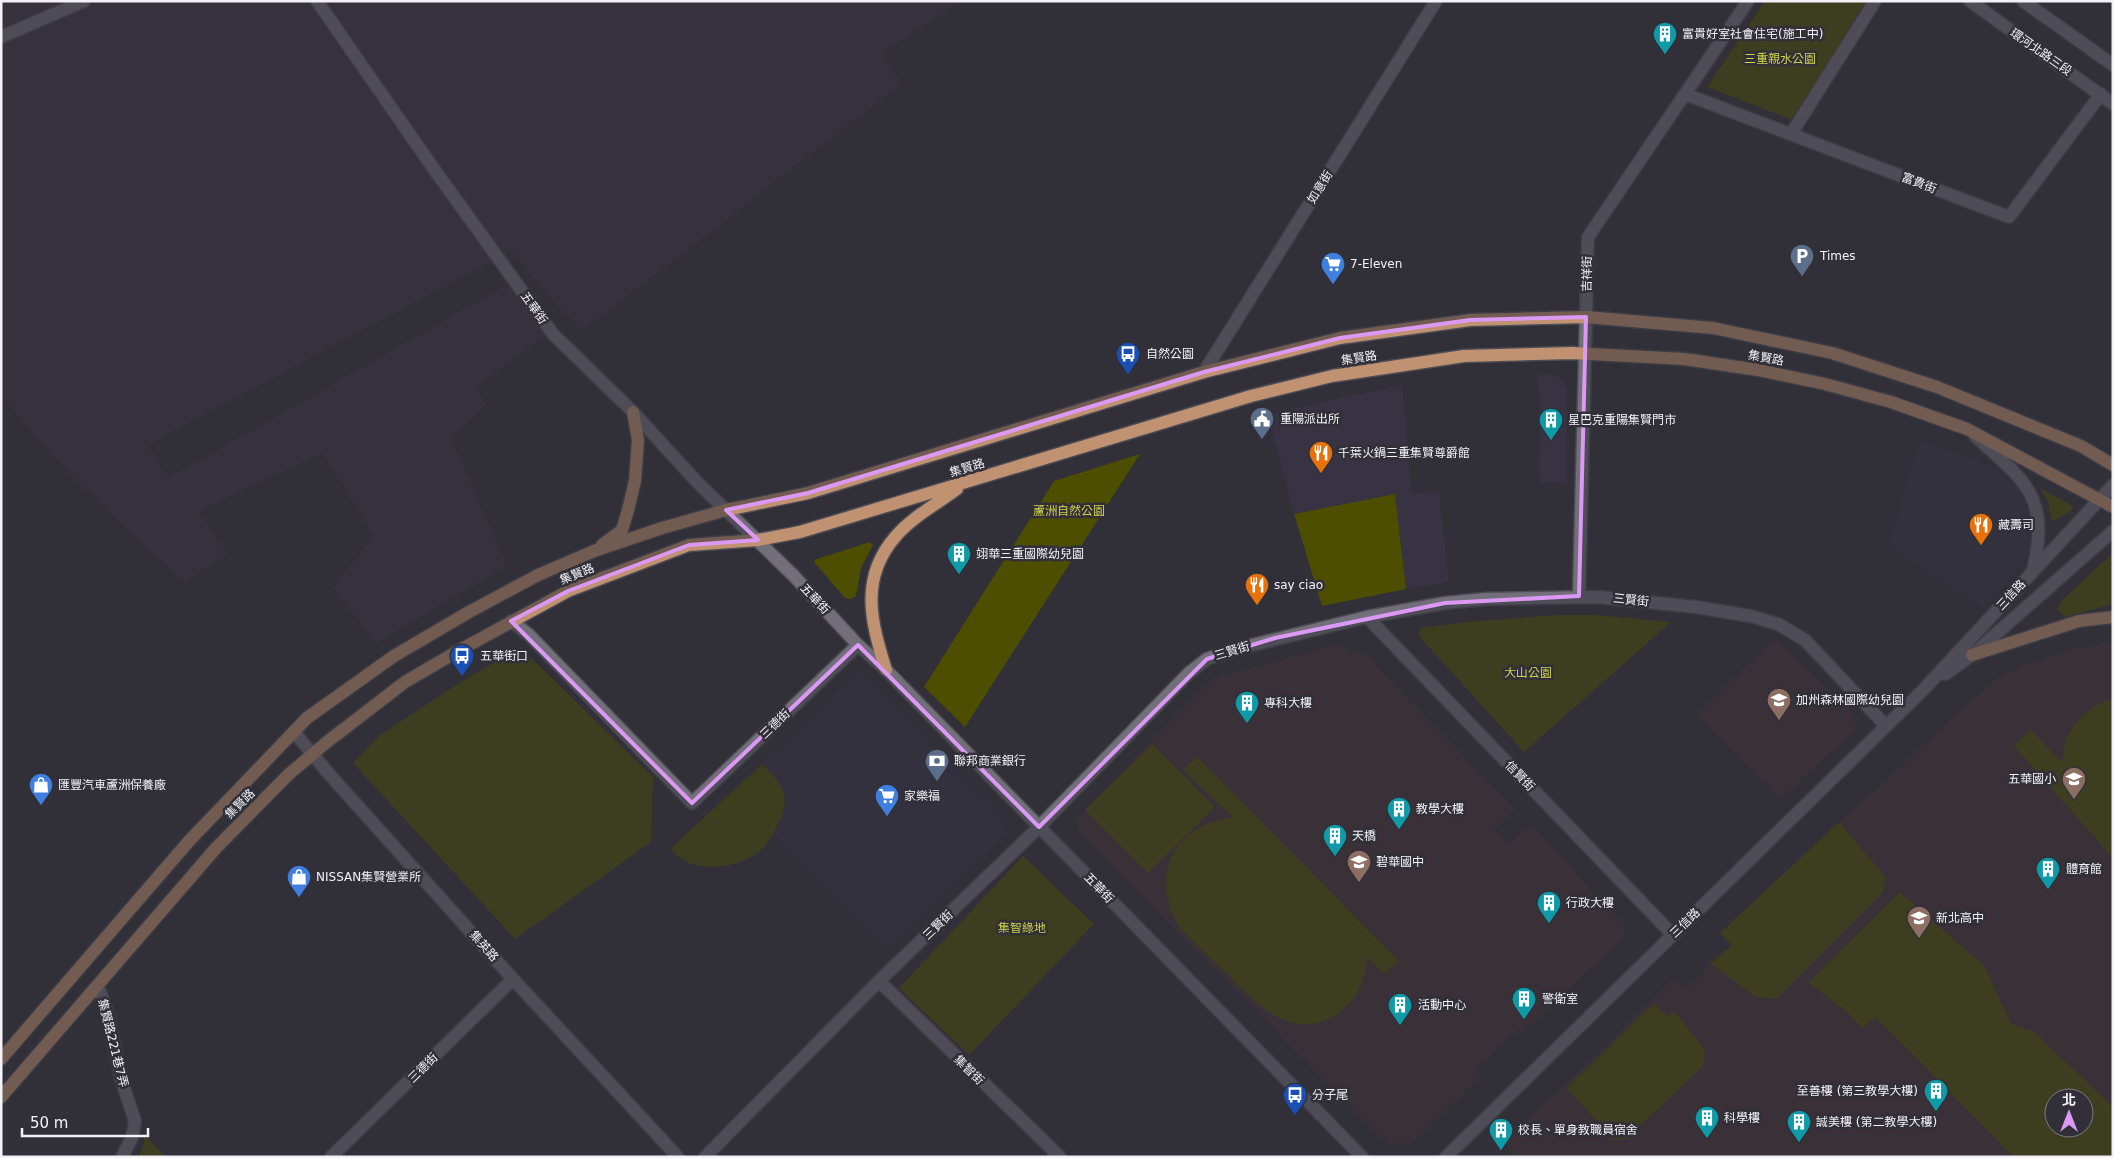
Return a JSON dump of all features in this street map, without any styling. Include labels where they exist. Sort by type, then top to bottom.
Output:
[{"type":"main road","name":"集賢路","points":[[1,1059],[189,841],[314,712],[394,656],[469,612],[538,575],[594,551],[662,528],[726,510],[808,493],[1204,372],[1340,338],[1470,320],[1586,317],[1713,328],[1832,353],[1946,390],[2081,446],[2113,465]]},
{"type":"main road","name":"集賢路","points":[[1,1096],[216,848],[289,774],[312,755],[405,682],[511,621],[568,591],[689,545],[758,540],[800,532],[1251,396],[1332,376],[1464,356],[1585,354],[1684,359],[1758,370],[1826,384],[1891,402],[1967,429],[2113,507]]},
{"type":"main road","points":[[594,551],[622,530],[624,523],[637,461],[638,440],[633,412]]},
{"type":"main road","points":[[886,670],[872,620],[871,594],[879,560],[896,535],[968,482]]},
{"type":"main road","points":[[1972,654],[2079,620],[2113,617]]},
{"type":"street","points":[[1,37],[84,1]]},
{"type":"street","name":"五華街","points":[[317,1],[436,172],[553,334],[633,412],[726,510],[886,670],[1362,1157]]},
{"type":"street","name":"如意街","points":[[1204,372],[1436,1]]},
{"type":"street","name":"吉祥街","points":[[1579,596],[1588,237],[1748,1]]},
{"type":"street","points":[[1791,134],[1875,1]]},
{"type":"street","name":"環河北路三段","points":[[1970,1],[2113,104]]},
{"type":"street","points":[[2023,1],[2113,65]]},
{"type":"street","name":"富貴街","points":[[1685,94],[2009,217],[2101,94]]},
{"type":"street","points":[[1967,429],[2013,470],[2034,499],[2038,512],[2039,539],[2033,571]]},
{"type":"street","name":"三信路","points":[[1446,1157],[1923,690],[2113,485]]},
{"type":"street","name":"三信路","points":[[1923,690],[1972,654],[2113,531]]},
{"type":"street","name":"三賢街","points":[[705,1157],[880,981],[1039,827],[1189,673],[1207,659],[1275,638],[1445,603],[1486,599],[1579,596],[1696,608],[1750,616],[1778,624],[1805,640],[1886,726]]},
{"type":"street","name":"信賢街","points":[[1367,618],[1673,935]]},
{"type":"street","name":"三德街","points":[[511,621],[528,634],[692,803],[858,644]]},
{"type":"street","name":"集英路","points":[[294,732],[312,755],[513,979],[678,1157]]},
{"type":"street","name":"三德街","points":[[331,1157],[513,979]]},
{"type":"street","name":"集智街","points":[[880,981],[1060,1157]]},
{"type":"street","name":"集賢路221巷7弄","points":[[98,986],[107,1012],[122,1082],[135,1121],[132,1138],[122,1157]]},
{"type":"highlighted area","points":[[1586,317],[1579,596],[1445,603],[1275,638],[1207,659],[1039,827],[858,645],[692,803],[511,621],[568,591],[689,545],[758,540],[726,510],[808,493],[1204,372],[1340,338],[1470,320]]},
{"type":"shaded area","points":[[1,1],[961,1],[882,53],[901,84],[600,318],[578,329],[511,251],[148,445],[168,478],[508,284],[547,329],[542,338],[477,386],[486,405],[451,437],[507,566],[376,643],[333,587],[374,536],[323,453],[198,511],[227,554],[185,583],[77,481],[1,396]]},
{"type":"shaded area","points":[[1539,374],[1555,375],[1563,381],[1567,388],[1567,483],[1540,483]]},
{"type":"shaded area","points":[[1402,386],[1412,494],[1439,491],[1449,582],[1406,589],[1395,494],[1294,514],[1268,415],[1328,400]]},
{"type":"shaded area","points":[[1919,439],[1981,462],[2003,474],[2018,487],[2024,499],[2030,532],[2029,547],[2025,559],[2017,572],[1982,607],[1888,546]]},
{"type":"shaded area","name":"加州森林國際幼兒園","points":[[1775,639],[1853,714],[1857,728],[1781,800],[1697,714]]},
{"type":"shaded area","name":"新北高中","points":[[2103,643],[2113,643],[2113,1157],[1515,1157],[1503,1144],[1674,978],[1686,990],[1710,963],[1732,945],[1720,933],[1994,680],[2026,665],[2066,651]]},
{"type":"shaded area","name":"碧華國中","points":[[1342,644],[1352,652],[1365,653],[1515,810],[1494,829],[1508,844],[1530,824],[1624,923],[1624,937],[1523,1033],[1519,1029],[1476,1068],[1482,1077],[1412,1143],[1387,1144],[1078,830],[1076,818],[1213,678]]},
{"type":"shaded area","name":"家樂福","points":[[858,672],[1001,816],[1004,823],[1003,836],[889,948],[773,834],[784,809],[762,764]]},
{"type":"green space","name":"三重親水公園","points":[[1765,1],[1869,1],[1793,120],[1707,87]]},
{"type":"green space","name":"蘆洲自然公園","points":[[1140,454],[965,727],[924,687],[1054,481]]},
{"type":"green space","points":[[2040,488],[2073,506],[2071,511],[2052,522],[2048,502]]},
{"type":"green space","points":[[1395,494],[1406,589],[1322,606],[1294,514]]},
{"type":"green space","points":[[870,542],[873,545],[861,568],[856,596],[851,599],[845,598],[814,560]]},
{"type":"green space","points":[[2113,553],[2113,604],[2065,617],[2057,610],[2061,601]]},
{"type":"green space","name":"大山公園","points":[[1557,615],[1597,615],[1671,622],[1524,752],[1419,636],[1420,628],[1466,622]]},
{"type":"green space","points":[[520,647],[653,777],[651,842],[515,939],[353,763],[380,735],[458,684]]},
{"type":"green space","points":[[2113,699],[2113,858],[2014,746],[2031,730],[2062,763],[2066,739],[2076,723],[2099,704]]},
{"type":"green space","points":[[1152,744],[1215,807],[1148,873],[1085,810]]},
{"type":"green space","points":[[1197,757],[1399,961],[1384,974],[1367,957],[1362,983],[1349,1004],[1335,1015],[1319,1022],[1304,1024],[1289,1022],[1275,1016],[1250,997],[1180,928],[1168,900],[1166,885],[1167,871],[1171,858],[1178,846],[1189,835],[1207,824],[1233,817],[1183,770]]},
{"type":"green space","points":[[762,764],[778,782],[783,790],[785,799],[780,820],[764,847],[747,859],[726,866],[715,867],[694,865],[685,861],[670,849]]},
{"type":"green space","points":[[1839,822],[1885,877],[1883,892],[1776,999],[1756,997],[1710,963],[1732,945],[1720,933]]},
{"type":"green space","name":"集智綠地","points":[[1023,856],[1094,924],[969,1055],[899,988]]},
{"type":"green space","points":[[1900,892],[1985,967],[2011,1024],[2034,1032],[2093,1088],[2044,1088],[2044,1138],[2094,1138],[2094,1089],[2113,1107],[2113,1157],[2014,1157],[1875,1017],[1862,1029],[1847,1012],[1809,982]]},
{"type":"green space","points":[[1654,1003],[1668,1017],[1675,1012],[1705,1050],[1703,1066],[1626,1139],[1614,1140],[1567,1088]]},
{"type":"green space","points":[[144,1135],[166,1157],[138,1157],[144,1143]]},
{"type":"place","name":"富貴好室社會住宅(施工中)","points":[[1665,55]]},
{"type":"place","name":"Times","points":[[1802,277]]},
{"type":"place","name":"7-Eleven","points":[[1333,285]]},
{"type":"place","name":"自然公園","points":[[1128,375]]},
{"type":"place","name":"重陽派出所","points":[[1262,440]]},
{"type":"place","name":"星巴克重陽集賢門市","points":[[1551,441]]},
{"type":"place","name":"千葉火鍋三重集賢尊爵館","points":[[1321,474]]},
{"type":"place","name":"藏壽司","points":[[1981,546]]},
{"type":"place","name":"翊華三重國際幼兒園","points":[[959,575]]},
{"type":"place","name":"say ciao","points":[[1257,606]]},
{"type":"place","name":"五華街口","points":[[462,677]]},
{"type":"place","name":"加州森林國際幼兒園","points":[[1779,721]]},
{"type":"place","name":"專科大樓","points":[[1247,724]]},
{"type":"place","name":"聯邦商業銀行","points":[[937,782]]},
{"type":"place","name":"五華國小","points":[[2074,800]]},
{"type":"place","name":"匯豐汽車蘆洲保養廠","points":[[41,806]]},
{"type":"place","name":"家樂福","points":[[887,817]]},
{"type":"place","name":"教學大樓","points":[[1399,830]]},
{"type":"place","name":"天橋","points":[[1335,857]]},
{"type":"place","name":"碧華國中","points":[[1359,883]]},
{"type":"place","name":"體育館","points":[[2048,890]]},
{"type":"place","name":"NISSAN集賢營業所","points":[[299,898]]},
{"type":"place","name":"行政大樓","points":[[1549,924]]},
{"type":"place","name":"新北高中","points":[[1919,939]]},
{"type":"place","name":"警衛室","points":[[1524,1020]]},
{"type":"place","name":"活動中心","points":[[1400,1026]]},
{"type":"place","name":"至善樓 (第三教學大樓)","points":[[1936,1112]]},
{"type":"place","name":"分子尾","points":[[1295,1116]]},
{"type":"place","name":"科學樓","points":[[1707,1139]]},
{"type":"place","name":"誠美樓 (第二教學大樓)","points":[[1799,1143]]},
{"type":"place","name":"校長、單身教職員宿舍","points":[[1501,1151]]}]
